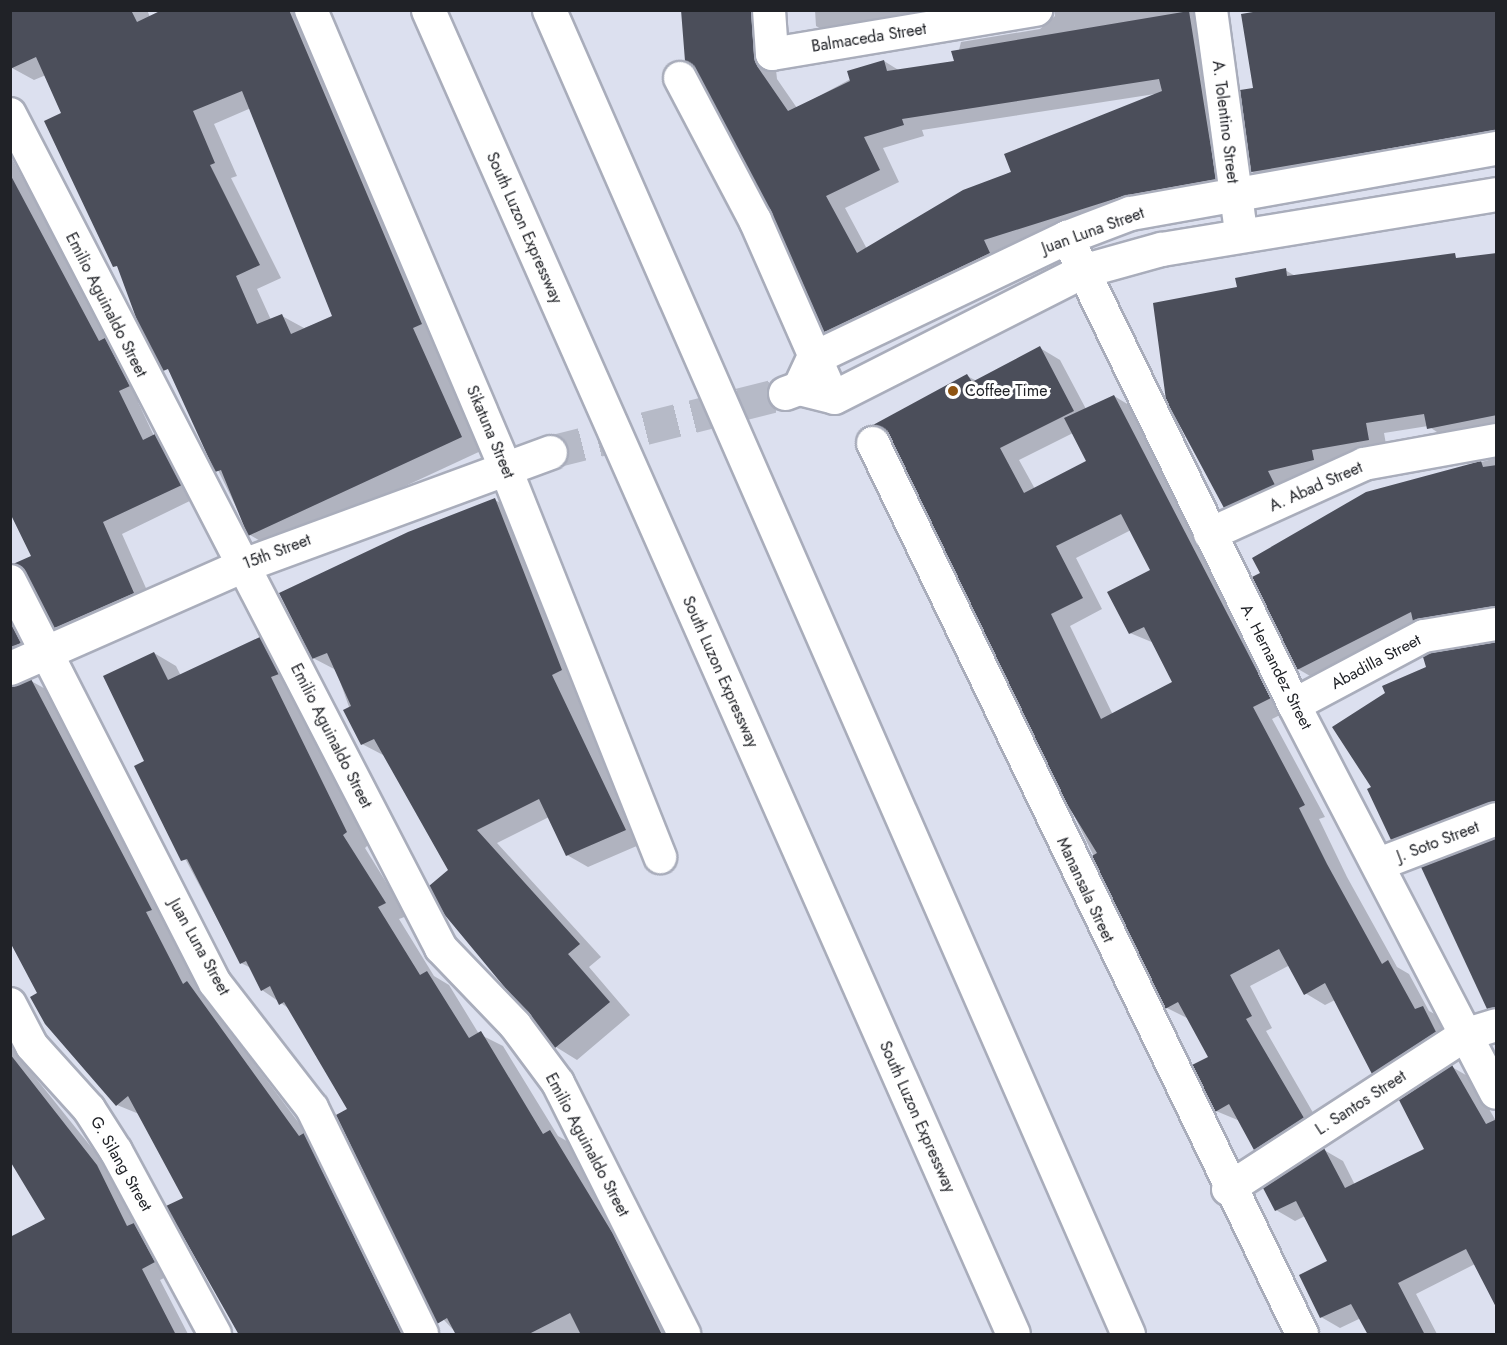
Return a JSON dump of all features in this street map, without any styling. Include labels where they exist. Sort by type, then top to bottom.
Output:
[{"type":"main road","name":"South Luzon Expressway","points":[[428,10],[1013,1335]]},
{"type":"main road","points":[[549,10],[1128,1335]]},
{"type":"main road","name":"Juan Luna Street","points":[[813,358],[1067,237],[1130,213],[1497,148]]},
{"type":"main road","name":"Juan Luna Street","points":[[834,397],[1082,271],[1241,233],[1497,194]]},
{"type":"main road","points":[[813,358],[792,390],[834,397]]},
{"type":"main road","name":"15th Street","points":[[10,668],[243,565],[550,452]]},
{"type":"street","name":"Sikatuna Street","points":[[310,10],[505,467],[660,857]]},
{"type":"street","name":"Balmaceda Street","points":[[769,10],[772,54],[1036,10]]},
{"type":"street","name":"A. Tolentino Street","points":[[1211,10],[1241,233]]},
{"type":"street","points":[[680,78],[754,219],[813,358],[834,397]]},
{"type":"street","name":"Emilio Aguinaldo Street","points":[[10,114],[441,948],[515,1025],[558,1083],[684,1335]]},
{"type":"street","name":"A. Hernandez Street","points":[[1067,237],[1294,705],[1497,1093]]},
{"type":"street","name":"A. Abad Street","points":[[1210,534],[1364,464],[1497,440]]},
{"type":"street","name":"Manansala Street","points":[[873,443],[1228,1189],[1302,1335]]},
{"type":"street","name":"Juan Luna Street","points":[[10,581],[215,983],[312,1108],[422,1335]]},
{"type":"street","name":"Abadilla Street","points":[[1294,705],[1424,636],[1497,624]]},
{"type":"street","name":"J. Soto Street","points":[[1379,864],[1497,819]]},
{"type":"street","name":"G. Silang Street","points":[[10,1004],[32,1046],[89,1109],[117,1151],[215,1335]]},
{"type":"street","name":"L. Santos Street","points":[[1228,1189],[1467,1034],[1497,1025]]},
{"type":"building","points":[[10,10],[131,10],[137,22],[162,10],[289,10],[422,324],[413,328],[462,437],[248,536],[221,470],[215,472],[168,369],[163,371],[138,323],[117,266],[113,267],[44,121],[61,113],[36,57],[10,69]],"holes":[[[242,91],[332,316],[291,334],[282,314],[257,324],[236,276],[260,265],[210,165],[215,163],[193,111]]]},
{"type":"building","points":[[681,10],[751,10],[757,66],[788,111],[850,81],[847,71],[884,60],[887,71],[954,61],[951,51],[1189,11],[1216,179],[1127,195],[984,240],[990,253],[824,332],[771,212],[696,70],[685,61]],"holes":[[[1159,79],[1162,91],[1004,154],[1011,172],[963,190],[857,253],[826,196],[880,170],[864,137],[904,125],[902,119]]]},
{"type":"building","points":[[1265,10],[1497,10],[1497,130],[1251,172],[1240,90],[1253,88],[1241,14]]},
{"type":"building","points":[[10,174],[99,341],[105,338],[130,386],[119,391],[143,440],[155,434],[182,485],[103,522],[134,593],[54,628],[26,573],[13,564],[31,556],[10,513]]},
{"type":"building","points":[[1455,253],[1456,258],[1497,253],[1497,415],[1427,429],[1424,414],[1366,423],[1369,440],[1312,450],[1314,460],[1268,471],[1275,485],[1224,508],[1166,400],[1153,303],[1237,287],[1235,278],[1286,268],[1287,276]]},
{"type":"building","points":[[1040,346],[1074,411],[1000,448],[1024,493],[1086,461],[1064,418],[1114,395],[1271,698],[1253,707],[1305,805],[1299,808],[1327,864],[1382,964],[1388,960],[1415,1009],[1423,1006],[1436,1032],[1372,1074],[1325,983],[1304,995],[1279,949],[1230,975],[1252,1016],[1246,1019],[1304,1118],[1254,1150],[1229,1104],[1215,1112],[1192,1065],[1208,1057],[1178,1002],[1165,1009],[1092,856],[1097,853],[1067,804],[889,435],[873,425],[967,374],[972,382]],"holes":[[[1121,514],[1150,570],[1107,592],[1129,634],[1144,627],[1172,682],[1101,719],[1051,614],[1083,598],[1056,546]]]},
{"type":"building","points":[[1481,461],[1483,467],[1497,465],[1497,607],[1413,621],[1411,612],[1297,670],[1252,577],[1260,573],[1252,558],[1366,492]]},
{"type":"building","points":[[495,498],[562,670],[552,675],[626,830],[566,856],[539,799],[477,830],[580,944],[568,954],[610,1002],[555,1048],[444,914],[429,886],[448,870],[374,739],[361,745],[343,710],[351,706],[327,653],[312,659],[279,593],[408,532]]},
{"type":"building","points":[[10,622],[21,643],[10,647]]},
{"type":"building","points":[[260,637],[279,674],[271,677],[347,832],[343,835],[386,903],[378,907],[420,975],[427,971],[469,1038],[481,1031],[543,1134],[550,1130],[613,1234],[662,1335],[581,1335],[570,1313],[527,1335],[456,1335],[447,1318],[437,1324],[336,1115],[347,1109],[284,1002],[279,1005],[270,986],[261,991],[246,961],[240,964],[187,859],[181,861],[134,766],[144,761],[103,676],[154,652],[168,680]]},
{"type":"building","points":[[1497,642],[1497,801],[1391,840],[1367,789],[1371,787],[1332,727],[1385,693],[1382,686],[1426,667],[1423,657],[1430,653]]},
{"type":"building","points":[[31,679],[152,910],[146,912],[183,984],[187,981],[299,1136],[304,1133],[402,1335],[239,1335],[166,1206],[183,1198],[128,1096],[116,1106],[45,1024],[30,997],[37,993],[10,942],[10,686]]},
{"type":"building","points":[[1497,838],[1497,1008],[1487,1009],[1421,867]]},
{"type":"building","points":[[10,1054],[97,1165],[127,1226],[134,1223],[155,1262],[142,1269],[176,1335],[10,1335],[10,1237],[45,1219],[10,1161]]},
{"type":"building","points":[[1452,1065],[1486,1124],[1497,1119],[1497,1309],[1466,1249],[1398,1283],[1425,1335],[1368,1335],[1351,1304],[1320,1318],[1299,1275],[1327,1261],[1296,1201],[1275,1211],[1263,1188],[1324,1148],[1345,1188],[1424,1149],[1399,1100]]},
{"type":"tunnel","points":[[550,452],[785,393]]},
{"type":"place","name":"Coffee Time","points":[[953,391]]}]
